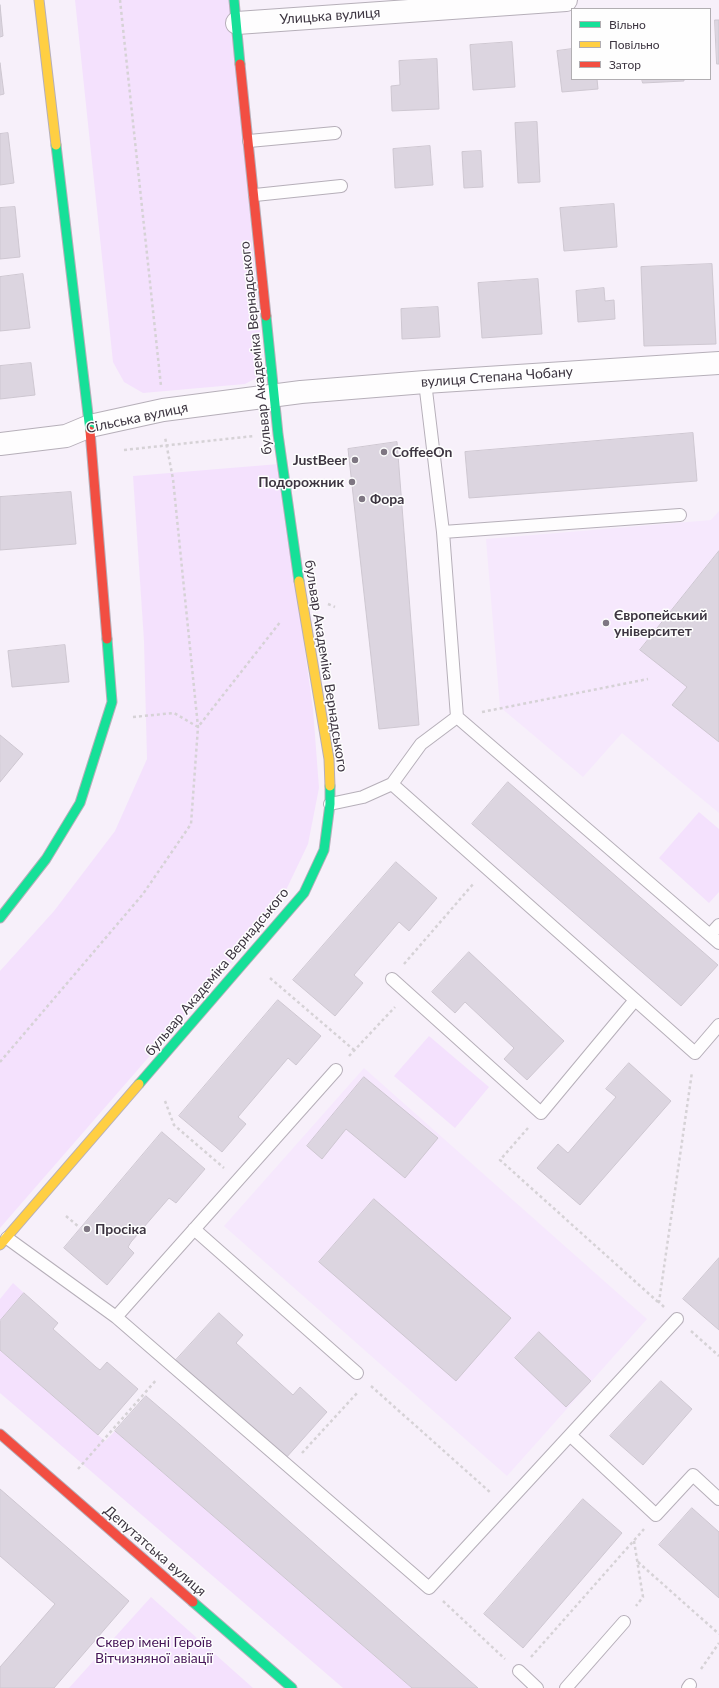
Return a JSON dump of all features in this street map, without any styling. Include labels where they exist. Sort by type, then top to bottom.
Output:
[{"type":"main road","points":[[0,918],[46,859],[80,803],[112,702],[90,426],[39,0]]},
{"type":"main road","name":"бульвар Академіка Вернадського","points":[[3,1241],[304,893],[324,850],[330,804],[329,759],[301,595],[278,434],[276,396],[234,0]]},
{"type":"main road","name":"Депутатська вулиця","points":[[0,1434],[292,1688]]},
{"type":"street","name":"Улицька вулиця","points":[[237,23],[566,0]]},
{"type":"street","name":"вулиця Степана Чобану","points":[[276,396],[301,392],[425,382],[719,363]]},
{"type":"street","name":"Сільська вулиця","points":[[0,444],[66,436],[90,426],[163,410],[276,396]]},
{"type":"lane","points":[[249,141],[335,133]]},
{"type":"lane","points":[[255,195],[341,186]]},
{"type":"lane","points":[[425,382],[443,532],[457,717],[715,939],[719,925]]},
{"type":"lane","points":[[443,532],[680,515]]},
{"type":"lane","points":[[330,804],[363,797],[392,784],[421,744],[457,717]]},
{"type":"lane","points":[[392,784],[695,1053],[719,1025]]},
{"type":"lane","points":[[392,979],[541,1113],[635,1000]]},
{"type":"lane","points":[[116,1317],[336,1070]]},
{"type":"lane","points":[[194,1229],[357,1373]]},
{"type":"lane","points":[[3,1241],[116,1317],[429,1588],[677,1319]]},
{"type":"lane","points":[[570,1435],[656,1515],[693,1475],[719,1499]]},
{"type":"lane","points":[[566,1688],[624,1622]]},
{"type":"lane","points":[[519,1672],[537,1688]]},
{"type":"path","points":[[120,0],[161,391]]},
{"type":"path","points":[[124,450],[254,436]]},
{"type":"path","points":[[0,1062],[143,894],[191,824],[198,727],[173,479],[165,438]]},
{"type":"path","points":[[198,727],[301,595],[335,607]]},
{"type":"path","points":[[457,717],[648,679]]},
{"type":"path","points":[[105,726],[130,717],[174,713],[198,727]]},
{"type":"path","points":[[392,979],[486,869]]},
{"type":"path","points":[[270,978],[354,1050]]},
{"type":"path","points":[[336,1070],[408,994]]},
{"type":"path","points":[[659,1302],[695,1053]]},
{"type":"path","points":[[165,1101],[174,1125],[238,1180]]},
{"type":"path","points":[[541,1113],[500,1160],[719,1356]]},
{"type":"path","points":[[66,1216],[79,1227]]},
{"type":"path","points":[[78,1469],[171,1364]]},
{"type":"path","points":[[357,1373],[505,1506]]},
{"type":"path","points":[[289,1467],[367,1382]]},
{"type":"path","points":[[429,1588],[519,1672],[656,1515]]},
{"type":"path","points":[[624,1622],[643,1597],[634,1540]]},
{"type":"path","points":[[638,1562],[719,1634]]},
{"type":"path","points":[[689,1687],[719,1644]]},
{"type":"shaded area","name":"Європейський університет","points":[[719,511],[719,813],[622,733],[583,777],[500,707],[486,539],[711,520]]},
{"type":"shaded area","points":[[364,1068],[647,1319],[507,1476],[224,1226]]},
{"type":"green space","points":[[75,0],[231,0],[264,374],[245,384],[143,393],[124,382],[113,362]]},
{"type":"green space","points":[[279,464],[313,709],[319,788],[308,844],[276,911],[0,1228],[0,971],[54,911],[115,831],[147,759],[144,641],[133,476]]},
{"type":"green space","points":[[699,812],[719,829],[719,892],[709,903],[659,858]]},
{"type":"green space","points":[[429,1036],[489,1087],[455,1128],[394,1076]]},
{"type":"green space","points":[[13,1283],[24,1293],[0,1321],[0,1299]]},
{"type":"green space","points":[[0,1350],[105,1441],[115,1431],[412,1688],[343,1688],[0,1393]]},
{"type":"green space","name":"Сквер імені Героїв Вітчизняної авіації","points":[[151,1597],[253,1688],[69,1688]]},
{"type":"building","points":[[0,5],[3,36],[0,37]]},
{"type":"building","points":[[715,20],[719,20],[719,64],[717,64]]},
{"type":"building","points":[[512,42],[515,87],[473,90],[470,45]]},
{"type":"building","points":[[571,49],[571,80],[597,80],[598,89],[562,92],[557,51]]},
{"type":"building","points":[[437,59],[439,109],[392,111],[391,86],[400,85],[399,61]]},
{"type":"building","points":[[0,63],[4,94],[0,95]]},
{"type":"building","points":[[642,80],[684,80],[684,81],[643,83]]},
{"type":"building","points":[[537,122],[540,182],[518,183],[515,123]]},
{"type":"building","points":[[8,133],[14,183],[0,185],[0,134]]},
{"type":"building","points":[[430,146],[433,185],[395,188],[393,149]]},
{"type":"building","points":[[481,151],[483,187],[464,188],[462,152]]},
{"type":"building","points":[[614,204],[617,247],[564,251],[560,208]]},
{"type":"building","points":[[15,207],[20,257],[0,259],[0,208]]},
{"type":"building","points":[[712,264],[716,344],[644,346],[641,267]]},
{"type":"building","points":[[23,274],[30,328],[0,331],[0,277]]},
{"type":"building","points":[[538,279],[542,334],[482,338],[478,283]]},
{"type":"building","points":[[604,288],[605,301],[614,300],[615,319],[578,322],[576,291]]},
{"type":"building","points":[[438,307],[440,337],[402,339],[401,309]]},
{"type":"building","points":[[31,363],[35,395],[0,399],[0,366]]},
{"type":"building","points":[[693,433],[697,481],[469,498],[465,452]]},
{"type":"building","points":[[397,442],[419,725],[379,729],[348,449]]},
{"type":"building","points":[[71,492],[76,544],[0,550],[0,497]]},
{"type":"building","points":[[719,551],[719,742],[672,705],[687,687],[640,650]]},
{"type":"building","points":[[65,645],[69,682],[12,687],[8,651]]},
{"type":"building","points":[[0,735],[23,754],[0,782]]},
{"type":"building","points":[[508,782],[718,965],[681,1006],[472,824]]},
{"type":"building","points":[[396,862],[437,898],[409,931],[399,922],[354,975],[363,983],[335,1016],[293,980]]},
{"type":"building","points":[[469,952],[564,1041],[527,1080],[504,1059],[514,1048],[465,1002],[455,1013],[432,992]]},
{"type":"building","points":[[278,1000],[321,1036],[296,1065],[288,1058],[238,1117],[246,1124],[222,1152],[179,1116]]},
{"type":"building","points":[[629,1063],[671,1101],[580,1205],[537,1168],[558,1144],[568,1153],[616,1097],[606,1089]]},
{"type":"building","points":[[364,1077],[438,1138],[405,1178],[346,1129],[322,1159],[307,1146]]},
{"type":"building","points":[[162,1132],[205,1169],[176,1203],[169,1198],[131,1242],[128,1247],[134,1253],[107,1285],[64,1248]]},
{"type":"building","points":[[374,1199],[511,1318],[456,1381],[319,1262]]},
{"type":"building","points":[[719,1258],[719,1330],[683,1299]]},
{"type":"building","points":[[24,1293],[58,1323],[53,1329],[96,1367],[100,1370],[107,1362],[138,1389],[98,1435],[0,1350],[0,1321]]},
{"type":"building","points":[[219,1313],[243,1335],[236,1343],[293,1395],[300,1387],[327,1412],[285,1459],[176,1360]]},
{"type":"building","points":[[539,1332],[591,1381],[566,1407],[515,1358]]},
{"type":"building","points":[[661,1381],[692,1409],[643,1465],[610,1436]]},
{"type":"building","points":[[146,1396],[478,1688],[412,1688],[115,1431]]},
{"type":"building","points":[[0,1489],[129,1601],[54,1688],[0,1688],[0,1667],[55,1604],[0,1556]]},
{"type":"building","points":[[583,1499],[622,1533],[523,1648],[484,1614]]},
{"type":"building","points":[[692,1508],[719,1532],[719,1598],[659,1545]]},
{"type":"traffic: fast","points":[[234,0],[240,64]]},
{"type":"traffic: fast","points":[[56,145],[90,431]]},
{"type":"traffic: fast","points":[[266,316],[278,434],[299,581]]},
{"type":"traffic: fast","points":[[0,918],[46,859],[80,803],[112,702],[107,639]]},
{"type":"traffic: fast","points":[[139,1084],[304,893],[324,850],[330,804],[330,786]]},
{"type":"traffic: fast","points":[[193,1602],[292,1688]]},
{"type":"traffic: slow","points":[[39,0],[56,145]]},
{"type":"traffic: slow","points":[[299,581],[329,759],[330,786]]},
{"type":"traffic: slow","points":[[0,1245],[139,1084]]},
{"type":"traffic: jam","points":[[240,64],[266,316]]},
{"type":"traffic: jam","points":[[90,431],[107,639]]},
{"type":"traffic: jam","points":[[0,1434],[193,1602]]},
{"type":"place","name":"CoffeeOn","points":[[384,452]]},
{"type":"place","name":"JustBeer","points":[[355,460]]},
{"type":"place","name":"Подорожник","points":[[352,482]]},
{"type":"place","name":"Фора","points":[[362,499]]},
{"type":"place","name":"Європейський університет","points":[[606,623]]},
{"type":"place","name":"Просіка","points":[[87,1229]]}]
